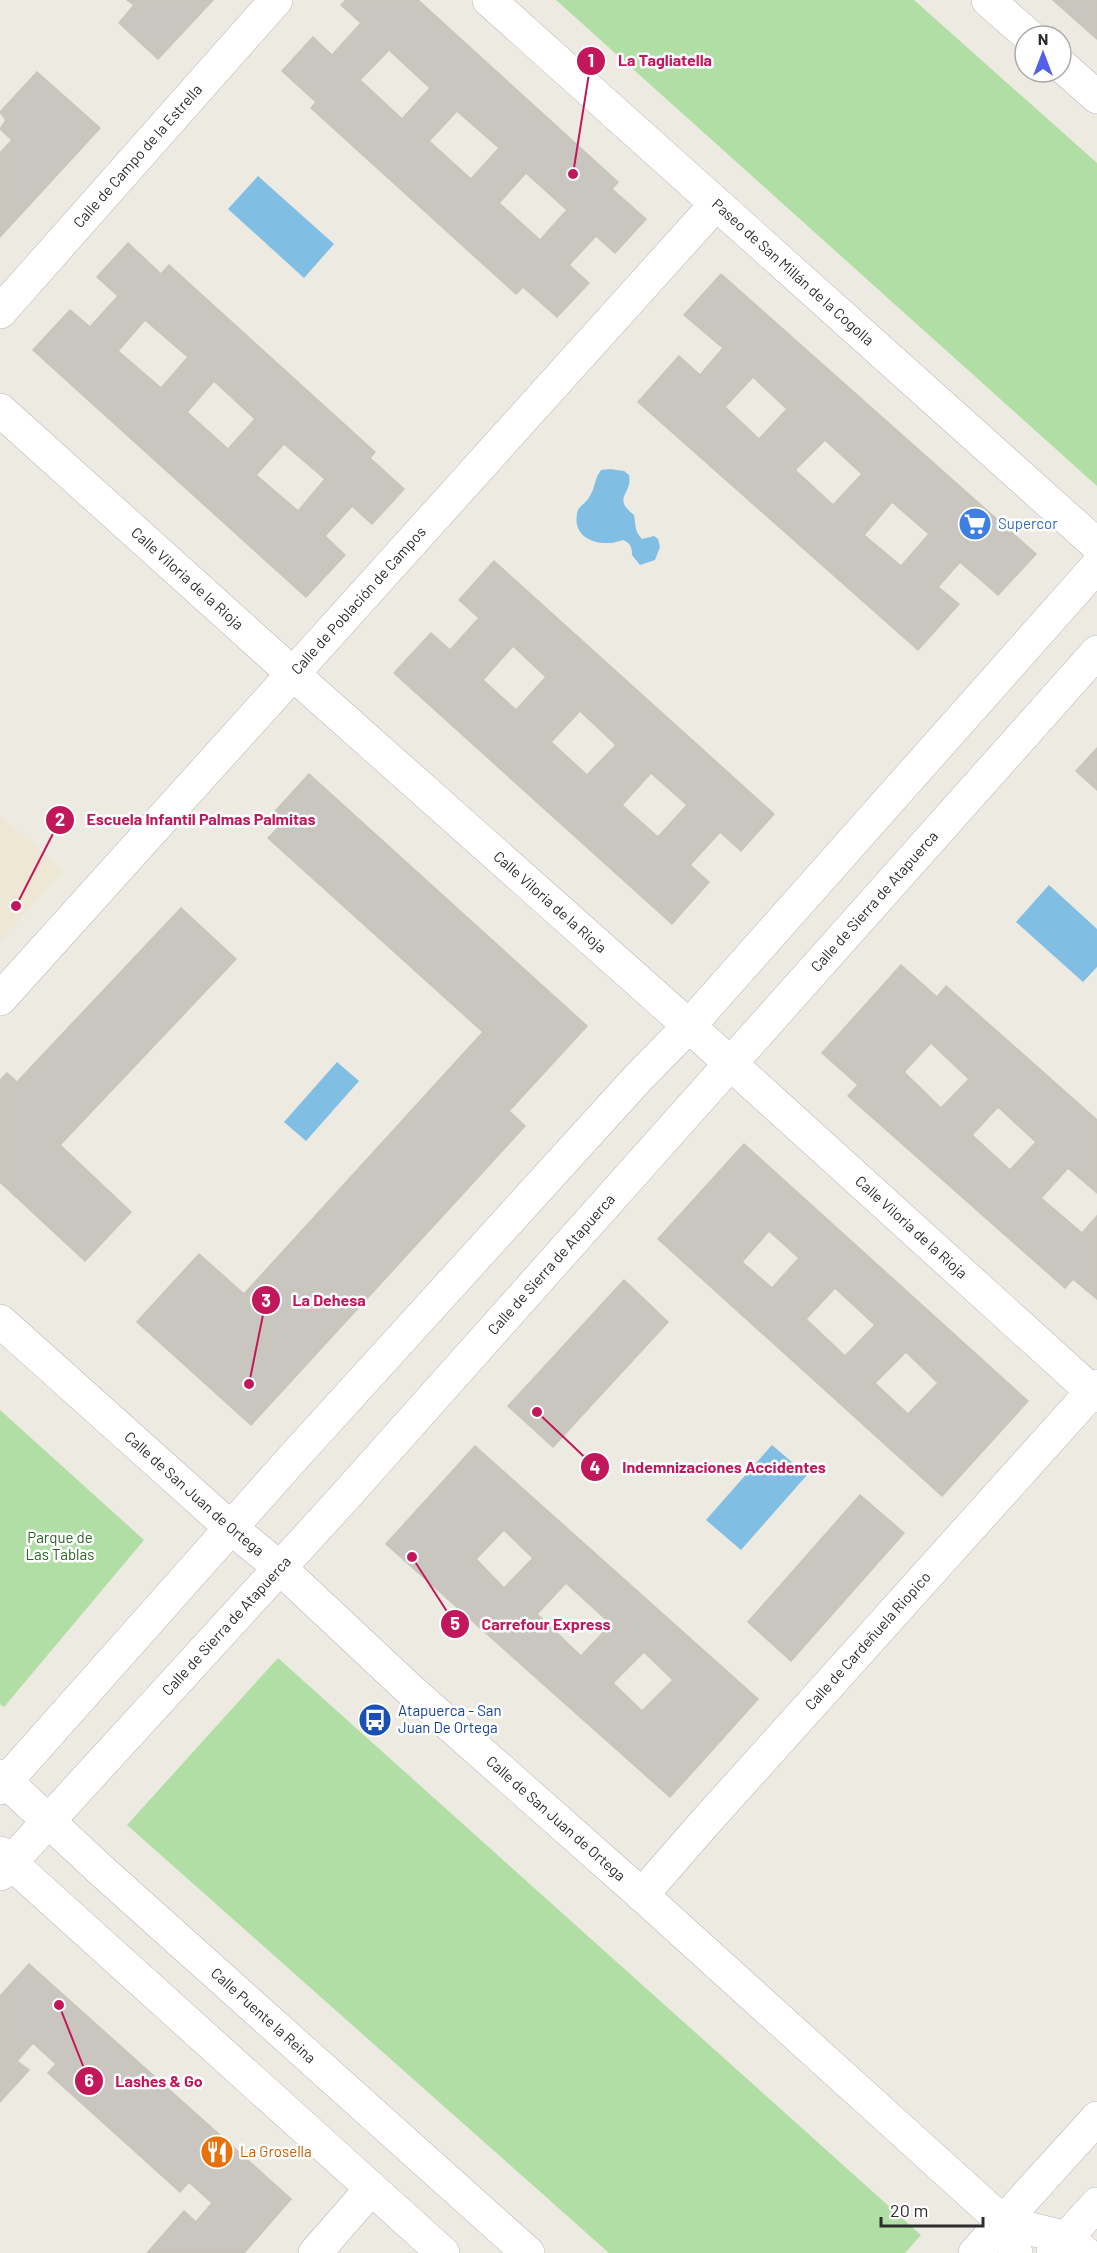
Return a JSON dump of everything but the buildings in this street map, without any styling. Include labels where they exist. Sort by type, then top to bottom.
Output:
[{"type":"street","name":"Calle de Campo de la Estrella","points":[[0,312],[276,0]]},
{"type":"street","name":"Paseo de San Millán de la Cogolla","points":[[489,0],[1097,545]]},
{"type":"street","points":[[988,0],[1015,24]]},
{"type":"street","points":[[1073,76],[1097,97]]},
{"type":"street","name":"Calle de Población de Campos","points":[[0,999],[716,204]]},
{"type":"street","name":"Calle Viloria de la Rioja","points":[[0,410],[1095,1391]]},
{"type":"street","points":[[2,1782],[638,1078],[689,1026],[1097,566]]},
{"type":"street","name":"Calle de Sierra de Atapuerca","points":[[3,1863],[48,1820],[341,1501],[1097,652]]},
{"type":"street","name":"Calle de San Juan de Ortega","points":[[0,1321],[231,1528],[279,1567],[407,1687],[1003,2222],[1068,2248]]},
{"type":"street","name":"Calle de Cardeñuela Riopico","points":[[642,1896],[700,1827],[1095,1391]]},
{"type":"street","name":"Calle Puente la Reina","points":[[2,1782],[48,1820],[528,2253]]},
{"type":"street","points":[[3,1863],[443,2253]]},
{"type":"street","points":[[975,2253],[1097,2118]]},
{"type":"street","points":[[315,2253],[371,2189]]},
{"type":"street","points":[[1068,2248],[1097,2204]]},
{"type":"street","name":"Calle de San Juan de Ortega","points":[[1003,2222],[1016,2253]]},
{"type":"shaded area","points":[[0,815],[63,871],[0,941]]},
{"type":"green space","points":[[556,0],[914,0],[1097,163],[1097,486]]},
{"type":"green space","name":"Parque de Las Tablas","points":[[0,1410],[144,1540],[4,1707],[0,1704]]},
{"type":"green space","points":[[278,1658],[921,2235],[905,2253],[609,2253],[127,1825]]},
{"type":"water","points":[[258,176],[334,244],[304,278],[228,209]]},
{"type":"water","points":[[601,470],[624,471],[629,475],[624,504],[634,515],[639,536],[642,539],[654,536],[658,539],[660,547],[655,560],[640,565],[632,555],[632,550],[626,541],[599,542],[591,540],[579,531],[577,514],[579,509],[590,496]]},
{"type":"water","points":[[1049,885],[1097,929],[1097,967],[1083,982],[1016,922]]},
{"type":"water","points":[[337,1062],[359,1081],[306,1141],[284,1122]]},
{"type":"water","points":[[772,1445],[807,1475],[741,1550],[706,1520]]},
{"type":"place","name":"La Tagliatella","points":[[573,174]]},
{"type":"place","name":"Supercor","points":[[975,524]]},
{"type":"place","name":"Escuela Infantil Palmas Palmitas","points":[[16,906]]},
{"type":"place","name":"La Dehesa","points":[[249,1384]]},
{"type":"place","name":"Indemnizaciones Accidentes","points":[[537,1412]]},
{"type":"place","name":"Carrefour Express","points":[[412,1557]]},
{"type":"place","name":"Atapuerca - San Juan De Ortega","points":[[375,1720]]},
{"type":"place","name":"Lashes & Go","points":[[59,2005]]},
{"type":"place","name":"La Grosella","points":[[217,2152]]}]
